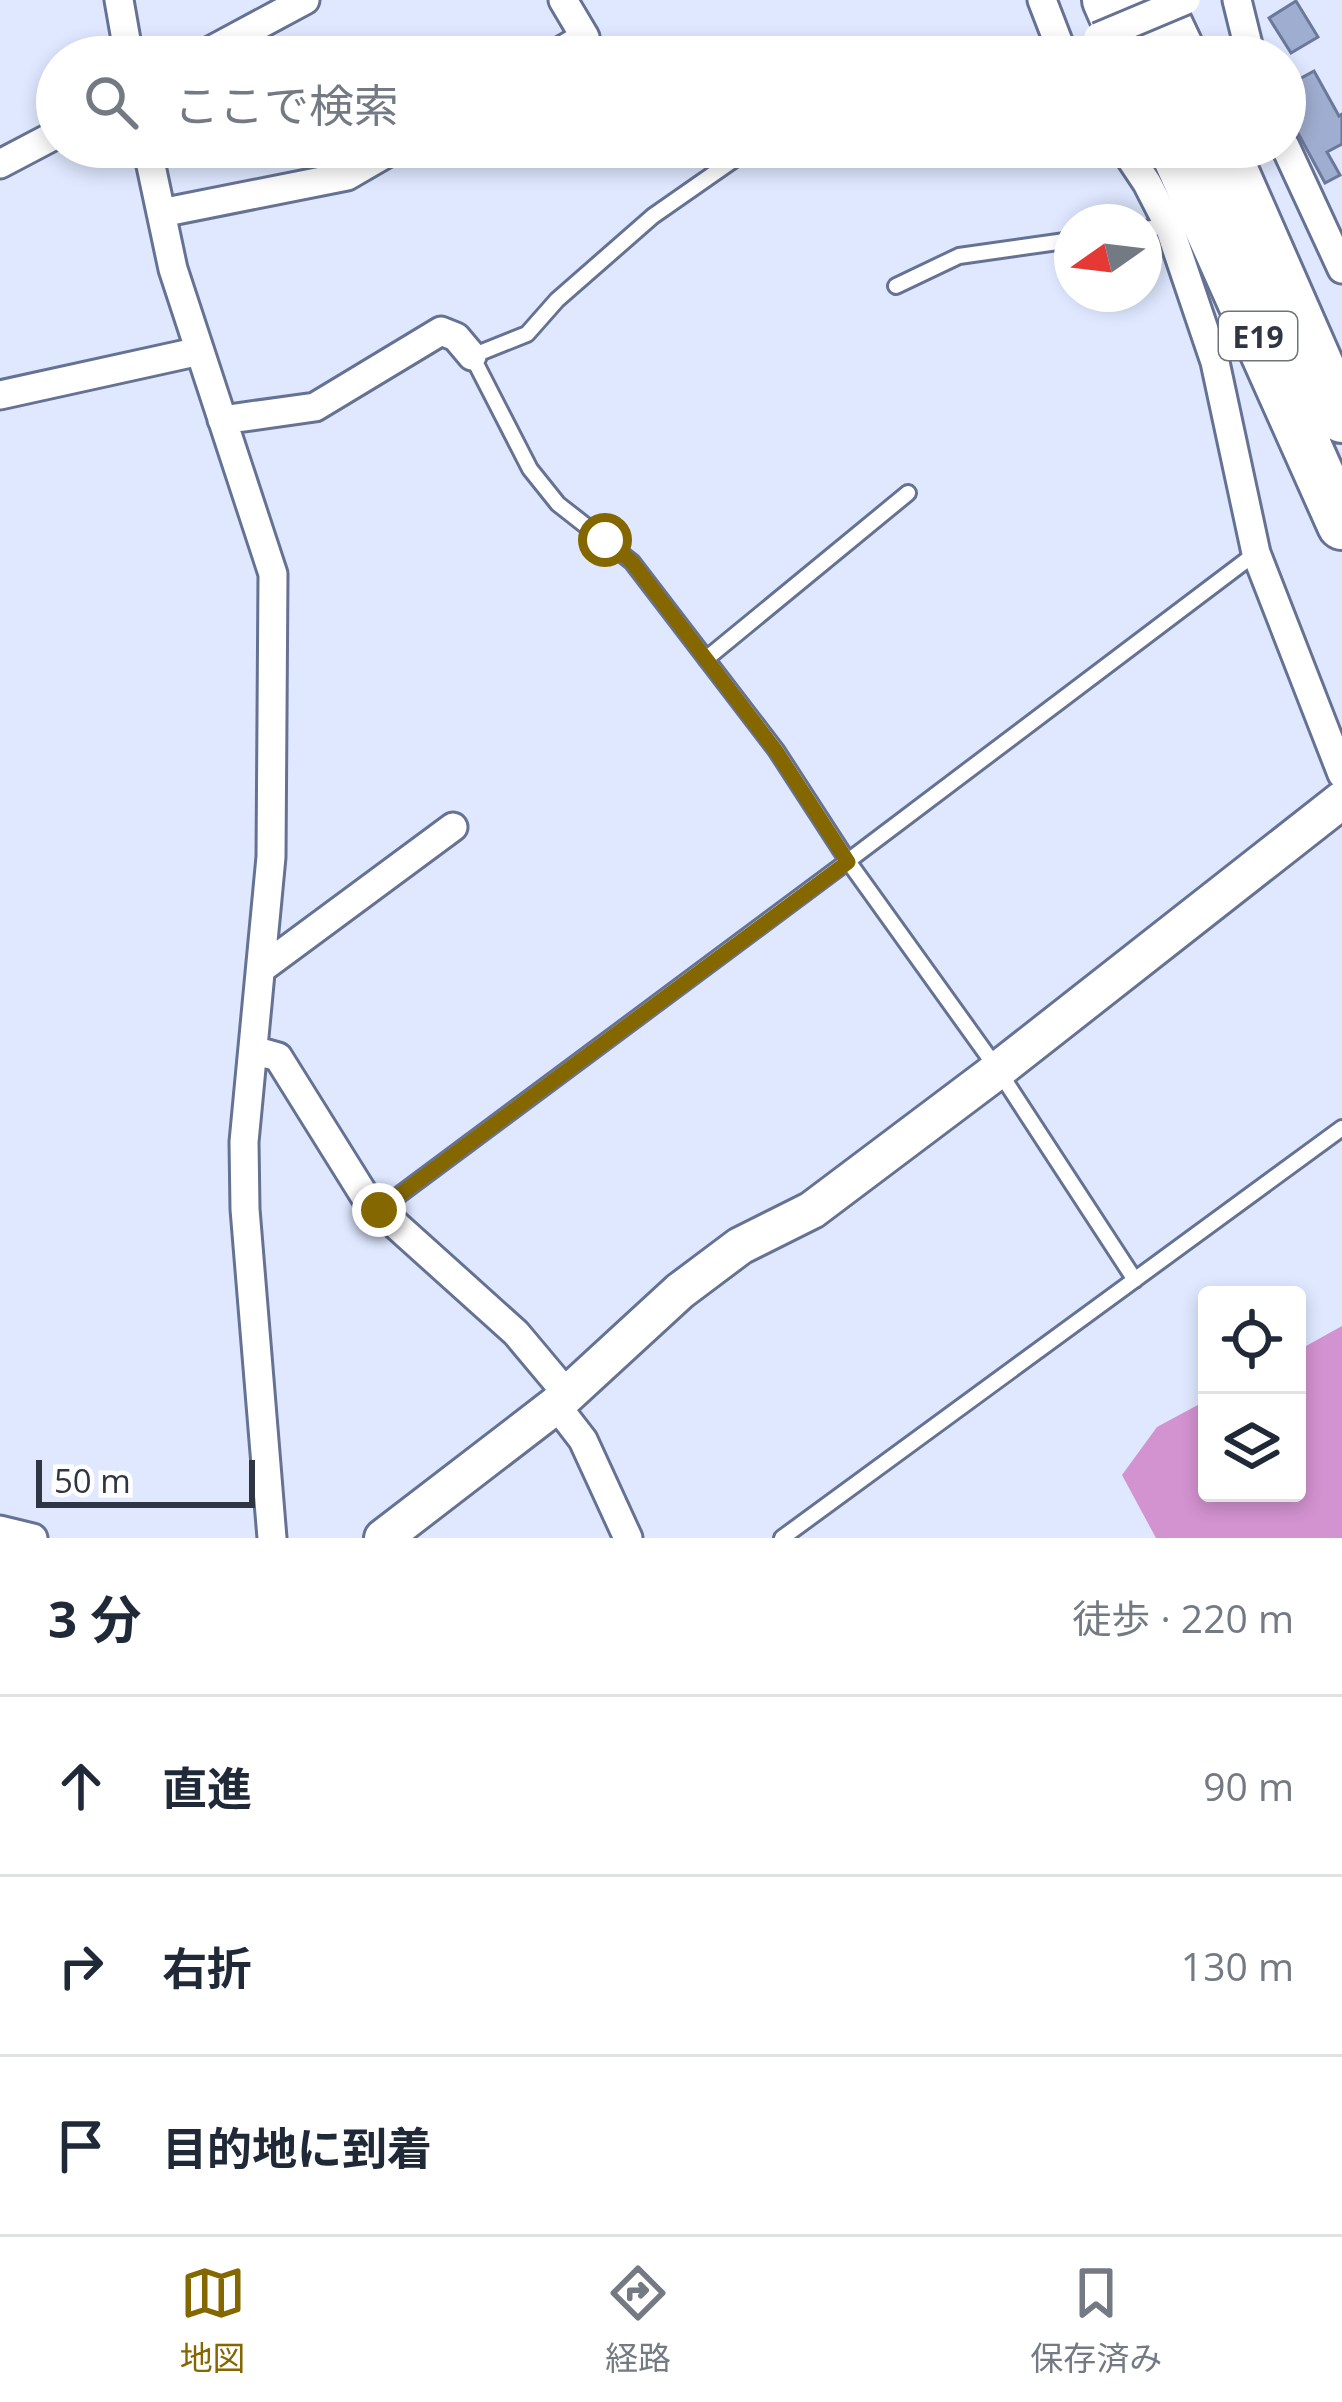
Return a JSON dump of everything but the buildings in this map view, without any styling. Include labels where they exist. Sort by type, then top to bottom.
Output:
[{"type":"highway","points":[[1156,0],[1173,36]]},
{"type":"highway","name":"E19","points":[[1184,168],[1319,419]]},
{"type":"highway","name":"E19","points":[[1229,168],[1319,419],[1342,525]]},
{"type":"highway","points":[[1319,419],[1342,567]]},
{"type":"street","points":[[118,0],[125,36]]},
{"type":"street","points":[[239,36],[305,0]]},
{"type":"street","points":[[563,0],[584,36]]},
{"type":"street","points":[[1042,0],[1049,36]]},
{"type":"street","points":[[1112,31],[1186,0]]},
{"type":"street","points":[[1237,0],[1246,36]]},
{"type":"street","points":[[0,164],[36,145]]},
{"type":"street","points":[[151,168],[172,268],[273,574],[271,857],[244,1142],[245,1209],[272,1538]]},
{"type":"street","points":[[161,213],[347,176],[361,168]]},
{"type":"street","points":[[1137,168],[1147,183],[1151,204]]},
{"type":"street","points":[[1295,168],[1342,269]]},
{"type":"street","points":[[383,1538],[562,1400],[680,1291],[740,1246],[812,1210],[1340,800],[1256,553],[1215,362],[1162,241]]},
{"type":"street","points":[[222,420],[315,406],[441,331],[456,338],[472,356]]},
{"type":"street","points":[[0,394],[200,351]]},
{"type":"street","points":[[260,968],[453,826]]},
{"type":"street","points":[[253,1049],[278,1057],[366,1198],[516,1333],[562,1400],[628,1538]]},
{"type":"street","points":[[0,1531],[33,1538]]},
{"type":"lane","points":[[722,168],[653,216],[557,300],[526,334],[472,356],[530,469],[558,504],[632,562],[776,751],[848,862],[998,1070],[1135,1280]]},
{"type":"lane","points":[[896,286],[959,256],[1054,243]]},
{"type":"lane","points":[[706,658],[908,493]]},
{"type":"lane","points":[[379,1210],[1256,553]]},
{"type":"lane","points":[[782,1538],[1342,1128]]},
{"type":"shaded area","points":[[1342,1326],[1342,1538],[1156,1538],[1122,1475],[1157,1427],[1198,1405],[1198,1502],[1306,1502],[1306,1346]]},
{"type":"route","points":[[379,1210],[848,862],[776,751],[632,562],[605,540]]}]
